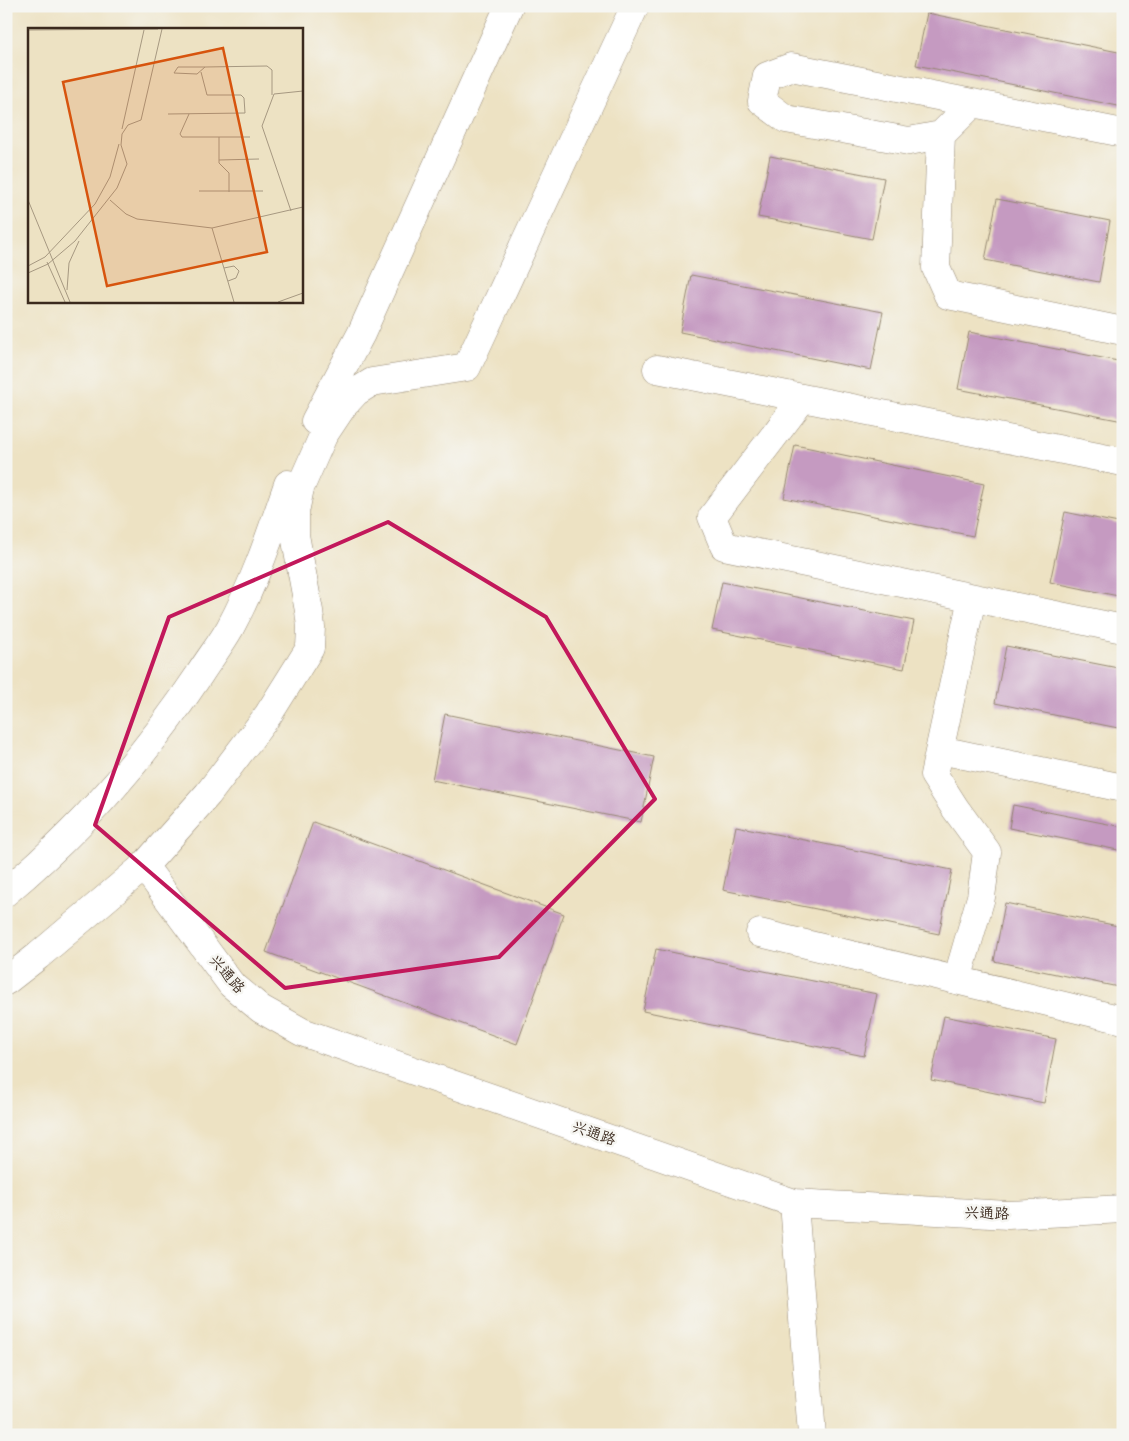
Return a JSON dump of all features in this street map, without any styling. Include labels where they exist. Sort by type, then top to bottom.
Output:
[{"type":"main road","points":[[6,892],[35,868],[111,790],[176,709],[230,629],[262,557],[310,431],[361,334],[509,6]]},
{"type":"main road","points":[[6,981],[144,866],[208,794],[268,715],[310,648],[311,626],[295,535],[295,512],[300,488],[323,436],[343,406],[356,392],[372,382],[467,367],[635,6]]},
{"type":"main road","points":[[973,103],[941,135],[910,141],[786,119],[762,101],[767,76],[791,67],[973,103],[1123,133]]},
{"type":"main road","points":[[941,135],[936,268],[948,295],[1123,331]]},
{"type":"main road","points":[[657,369],[1123,462]]},
{"type":"main road","points":[[803,398],[712,517],[724,546],[1123,629]]},
{"type":"main road","points":[[957,980],[981,897],[987,852],[934,775],[972,598]]},
{"type":"main road","points":[[940,750],[1123,788]]},
{"type":"main road","name":"兴通路","points":[[144,866],[231,984],[261,1009],[302,1032],[794,1203],[1008,1215],[1123,1209]]},
{"type":"main road","points":[[760,932],[1123,1020]]},
{"type":"main road","points":[[794,1203],[812,1435]]},
{"type":"highlighted area","points":[[388,522],[546,617],[655,799],[499,957],[285,988],[95,825],[169,617]]},
{"type":"building","points":[[927,13],[1123,53],[1123,107],[916,65]]},
{"type":"building","points":[[770,156],[884,178],[872,239],[758,217]]},
{"type":"building","points":[[997,199],[1110,221],[1099,282],[985,260]]},
{"type":"building","points":[[691,275],[883,312],[871,370],[680,332]]},
{"type":"building","points":[[969,332],[1123,362],[1123,421],[958,389]]},
{"type":"building","points":[[795,445],[984,484],[973,536],[784,498]]},
{"type":"building","points":[[1065,512],[1123,524],[1123,597],[1050,582]]},
{"type":"building","points":[[722,582],[914,621],[904,669],[712,630]]},
{"type":"building","points":[[1006,646],[1123,669],[1123,729],[995,703]]},
{"type":"building","points":[[445,714],[654,757],[641,822],[432,780]]},
{"type":"building","points":[[1013,805],[1123,827],[1123,851],[1009,828]]},
{"type":"building","points":[[313,822],[564,914],[517,1044],[266,952]]},
{"type":"building","points":[[736,826],[952,870],[939,934],[723,890]]},
{"type":"building","points":[[1005,903],[1123,927],[1123,988],[994,961]]},
{"type":"building","points":[[656,949],[877,994],[864,1056],[643,1011]]},
{"type":"building","points":[[944,1016],[1056,1039],[1044,1103],[931,1080]]}]
